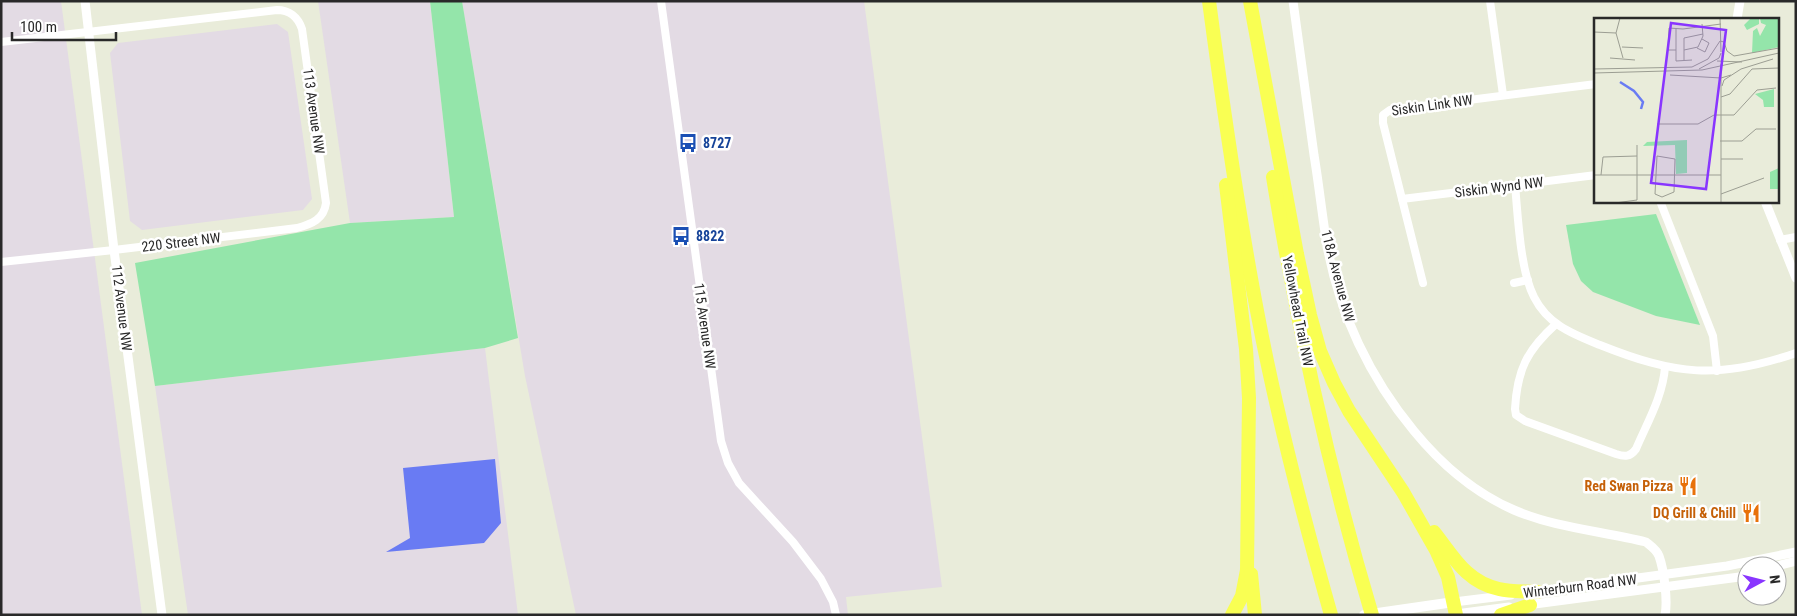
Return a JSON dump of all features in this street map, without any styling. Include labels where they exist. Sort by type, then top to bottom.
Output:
[{"type":"highway","points":[[1209,1],[1234,178],[1258,318],[1298,494],[1331,615]]},
{"type":"highway","points":[[1250,1],[1310,315],[1320,351],[1334,383],[1348,411],[1403,492],[1471,577],[1490,587],[1501,590],[1538,592]]},
{"type":"highway","name":"Yellowhead Trail NW","points":[[1250,1],[1273,173],[1294,296],[1332,470],[1372,615]]},
{"type":"highway","points":[[1218,64],[1220,137],[1246,350],[1249,398],[1248,534],[1245,586],[1232,615]]},
{"type":"highway","points":[[1403,492],[1436,550],[1448,577],[1454,611]]},
{"type":"highway","points":[[1248,534],[1255,615]]},
{"type":"highway","points":[[1501,615],[1530,605]]},
{"type":"main road","name":"Winterburn Road NW","points":[[1364,615],[1404,610],[1454,611]]},
{"type":"street","name":"112 Avenue NW","points":[[85,1],[114,250],[162,615]]},
{"type":"street","name":"115 Avenue NW","points":[[661,1],[721,441],[728,463],[739,483],[793,542],[821,579],[833,602],[836,615]]},
{"type":"street","name":"118A Avenue NW","points":[[1293,1],[1327,246],[1340,297],[1352,330],[1364,358],[1380,386],[1427,446],[1446,465],[1474,487],[1513,509],[1538,519],[1646,542],[1654,548],[1659,555],[1663,575],[1666,615]]},
{"type":"street","points":[[1490,1],[1503,96]]},
{"type":"street","points":[[1737,18],[1740,1]]},
{"type":"street","name":"113 Avenue NW","points":[[88,30],[277,10],[283,10],[294,15],[302,28],[326,194],[325,210]]},
{"type":"street","points":[[1,42],[88,30]]},
{"type":"street","name":"Siskin Link NW","points":[[1423,283],[1382,115],[1390,110],[1594,84]]},
{"type":"street","name":"Siskin Wynd NW","points":[[1402,199],[1594,175]]},
{"type":"street","points":[[1515,185],[1528,280],[1540,307],[1556,324],[1573,334],[1633,358],[1682,370],[1736,370],[1760,365],[1796,353]]},
{"type":"street","points":[[1660,202],[1713,336],[1717,371]]},
{"type":"street","points":[[1765,202],[1796,278]]},
{"type":"street","name":"220 Street NW","points":[[1,262],[298,228],[321,217],[325,210]]},
{"type":"street","points":[[1780,240],[1796,237]]},
{"type":"street","points":[[1514,283],[1528,280]]},
{"type":"street","points":[[1556,324],[1537,342],[1519,375],[1515,409],[1516,414],[1525,421],[1616,454],[1632,455],[1658,398],[1665,367]]},
{"type":"street","name":"Winterburn Road NW","points":[[1454,611],[1538,592],[1728,566],[1796,552]]},
{"type":"street","name":"Winterburn Road NW","points":[[1454,611],[1530,605],[1737,577]]},
{"type":"shaded area","points":[[1,1],[61,1],[142,615],[1,615]]},
{"type":"shaded area","points":[[318,1],[430,1],[454,217],[350,223]]},
{"type":"shaded area","points":[[462,1],[864,1],[942,587],[846,597],[848,615],[576,615],[525,376]]},
{"type":"shaded area","points":[[277,24],[288,32],[312,199],[303,210],[142,230],[130,221],[110,53],[118,43]]},
{"type":"shaded area","points":[[485,348],[518,615],[188,615],[155,386]]},
{"type":"green space","points":[[430,1],[462,1],[518,338],[485,348],[155,386],[135,263],[350,223],[454,217]]},
{"type":"green space","points":[[1656,214],[1700,325],[1656,316],[1593,292],[1581,281],[1573,264],[1566,225]]},
{"type":"water","points":[[495,459],[501,523],[484,543],[386,552],[410,538],[403,468]]},
{"type":"place","name":"8727","points":[[688,143]]},
{"type":"place","name":"8822","points":[[681,236]]},
{"type":"place","name":"Red Swan Pizza","points":[[1688,486]]},
{"type":"place","name":"DQ Grill & Chill","points":[[1751,513]]}]
